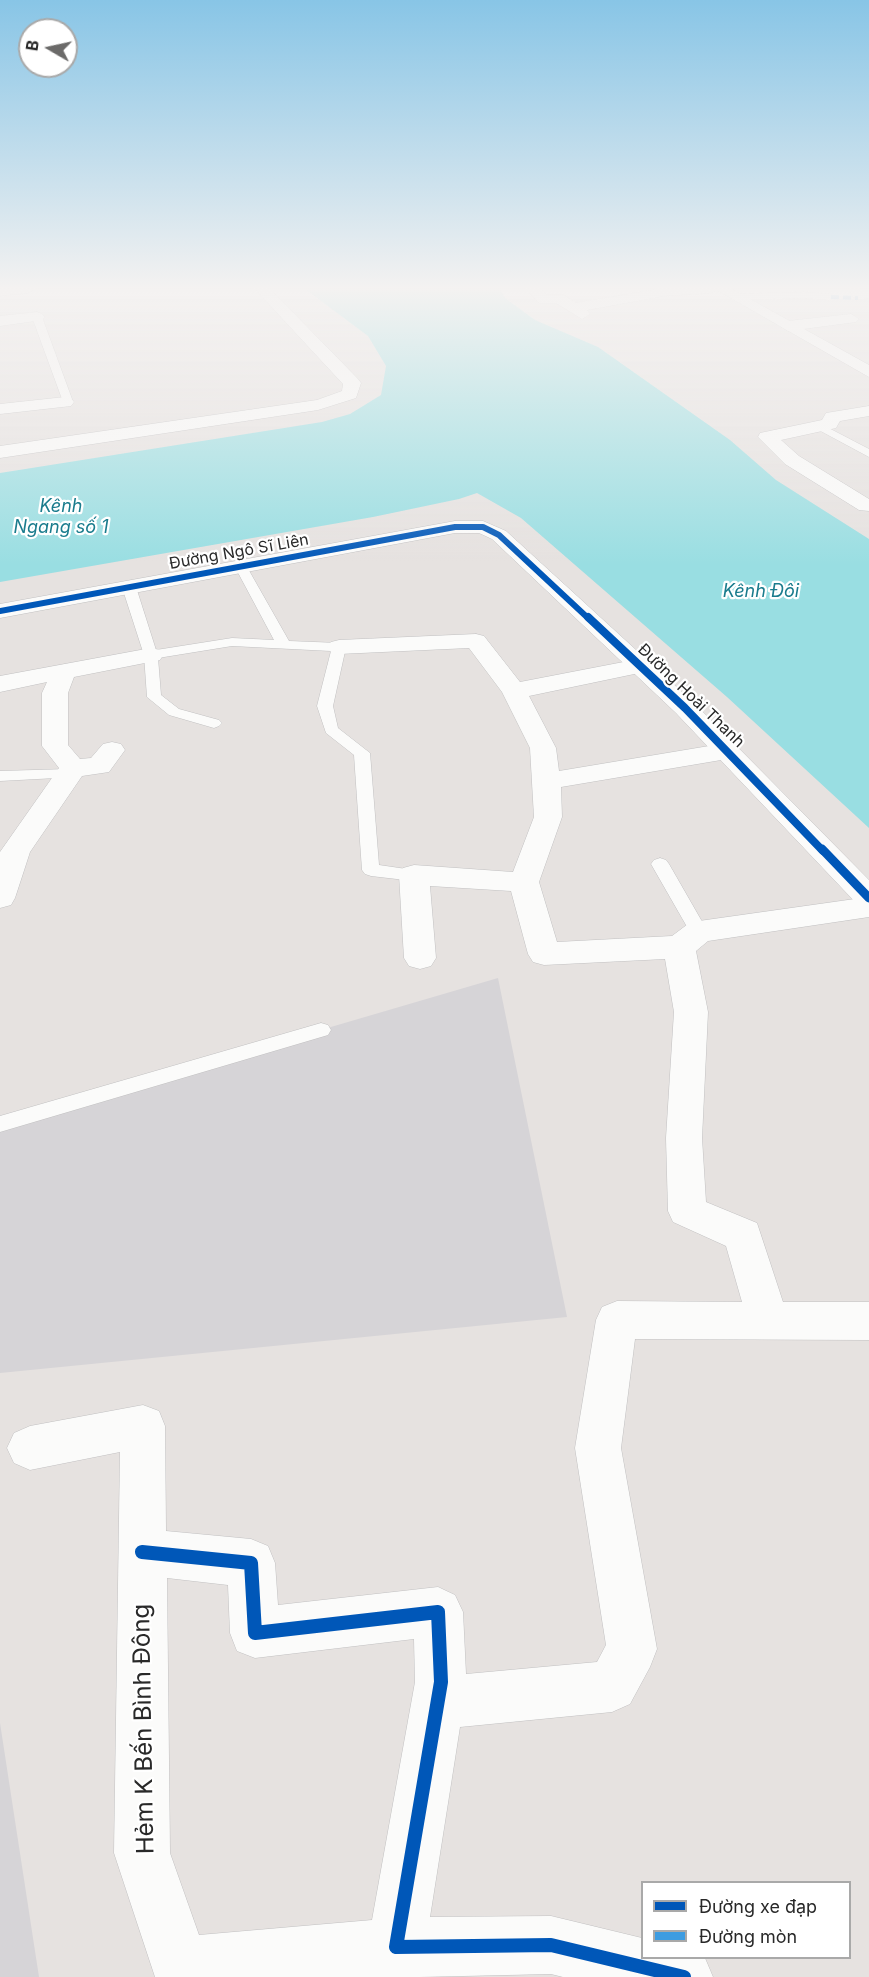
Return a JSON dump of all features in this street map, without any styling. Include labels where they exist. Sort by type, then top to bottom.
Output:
[{"type":"street","points":[[0,452],[318,405],[350,394],[350,381]]},
{"type":"street","points":[[0,410],[66,402]]},
{"type":"street","points":[[864,500],[792,459],[767,437],[830,424],[831,417],[869,411]]},
{"type":"street","name":"Đường Ngô Sĩ Liên","points":[[0,611],[455,527],[483,527]]},
{"type":"street","name":"Đường Hoài Thanh","points":[[483,527],[499,535],[639,666],[727,751],[869,898]]},
{"type":"street","points":[[339,647],[476,641],[514,691],[543,748],[547,781],[548,817],[524,882],[544,954],[689,940],[869,907]]},
{"type":"street","points":[[0,684],[151,656]]},
{"type":"street","points":[[514,691],[639,666]]},
{"type":"street","points":[[64,671],[55,693],[55,746],[71,771]]},
{"type":"street","points":[[0,898],[15,852],[71,771],[99,766],[112,750]]},
{"type":"street","points":[[547,781],[727,751]]},
{"type":"street","points":[[420,958],[414,874],[524,882]]},
{"type":"street","points":[[689,940],[691,1012],[684,1138],[687,1211],[743,1235],[768,1321]]},
{"type":"street","points":[[438,1703],[612,1686],[632,1649],[598,1448],[617,1320],[869,1321]]},
{"type":"street","name":"Hẻm K Bến Bình Đông","points":[[30,1448],[143,1426],[142,1853],[180,1966],[393,1962]]},
{"type":"street","points":[[142,1552],[252,1563],[255,1633],[438,1612],[441,1682],[393,1962],[551,1945],[664,1975]]},
{"type":"lane","points":[[61,381],[66,402]]},
{"type":"lane","points":[[819,426],[869,454]]},
{"type":"lane","points":[[241,567],[284,645]]},
{"type":"lane","points":[[129,587],[151,656],[154,697],[174,712],[214,723]]},
{"type":"lane","points":[[151,656],[232,642],[339,647],[326,706],[331,730],[362,753],[371,870],[414,874]]},
{"type":"lane","points":[[0,776],[71,771]]},
{"type":"lane","points":[[660,864],[689,940]]},
{"type":"lane","points":[[0,1124],[321,1030]]},
{"type":"shaded area","points":[[498,978],[567,1317],[0,1373],[0,1124]]},
{"type":"shaded area","points":[[0,1723],[39,1977],[0,1977]]},
{"type":"water","name":"Kênh Đôi","points":[[383,381],[647,381],[730,440],[776,480],[869,539],[869,828],[727,697],[521,518],[477,493],[373,517],[0,582],[0,473],[322,422],[350,414],[381,395]]},
{"type":"cycle path","points":[[0,611],[455,527],[483,527],[499,535],[685,708],[869,898]]},
{"type":"cycle path","points":[[142,1552],[251,1563],[255,1633],[438,1612],[441,1682],[396,1947],[551,1945],[684,1977]]},
{"type":"water label","name":"Kênh Ngang số 1","points":[[61,517]]}]
